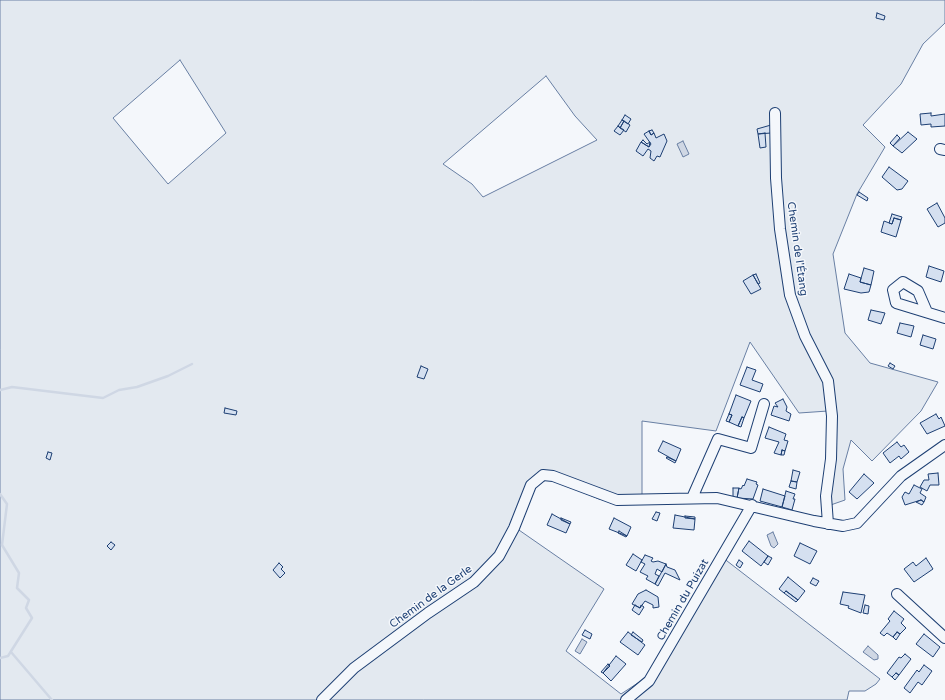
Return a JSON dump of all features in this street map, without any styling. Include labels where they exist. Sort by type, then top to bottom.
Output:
[{"type":"street","name":"Chemin de l'Étang","points":[[775,112],[776,178],[780,229],[790,295],[805,336],[828,381],[832,416],[831,459],[826,496],[828,524]]},
{"type":"street","points":[[927,312],[945,318]]},
{"type":"street","points":[[764,404],[751,448],[718,439],[692,498],[718,498],[828,524],[843,526],[857,523],[901,476],[945,445]]},
{"type":"street","name":"Chemin de la Gerle","points":[[322,700],[354,668],[428,613],[474,582],[499,556],[514,528],[531,485],[543,475],[553,476],[617,500],[692,498]]},
{"type":"street","name":"Chemin du Puizat","points":[[626,700],[649,681],[752,506]]},
{"type":"street","points":[[897,594],[945,638]]},
{"type":"shaded area","points":[[0,0],[945,0],[945,23],[923,44],[901,84],[863,125],[885,147],[857,194],[833,254],[845,333],[870,363],[938,382],[921,411],[872,461],[851,440],[843,469],[845,500],[822,508],[829,448],[828,411],[799,413],[750,342],[716,431],[642,421],[642,504],[599,499],[550,478],[535,486],[516,528],[604,589],[566,651],[621,694],[647,677],[718,554],[880,679],[876,684],[865,691],[849,691],[847,700],[0,700]],"holes":[[[180,60],[226,133],[168,184],[113,118]],[[546,76],[575,116],[597,140],[483,197],[472,184],[443,164]]]},
{"type":"shaded area","points":[[683,141],[689,154],[683,157],[677,144]]},
{"type":"shaded area","points":[[773,532],[778,544],[774,548],[771,546],[767,535]]},
{"type":"shaded area","points":[[582,639],[587,642],[580,654],[575,651]]},
{"type":"shaded area","points":[[868,646],[878,655],[878,659],[874,660],[863,652]]},
{"type":"building","points":[[877,13],[885,16],[884,20],[876,18]]},
{"type":"building","points":[[931,113],[931,116],[945,114],[945,126],[931,127],[931,124],[921,125],[920,114]]},
{"type":"building","points":[[625,115],[631,119],[628,124],[622,120]]},
{"type":"building","points":[[622,120],[624,121],[620,128],[618,126]]},
{"type":"building","points":[[624,121],[630,125],[626,132],[620,128]]},
{"type":"building","points":[[771,125],[771,133],[758,134],[757,129]]},
{"type":"building","points":[[618,126],[624,130],[620,135],[614,131]]},
{"type":"building","points":[[652,130],[654,133],[651,135],[649,131]]},
{"type":"building","points":[[649,131],[651,135],[654,133],[656,138],[664,134],[667,141],[660,157],[657,156],[654,161],[650,158],[651,151],[648,149],[643,156],[636,151],[641,142],[649,147],[651,144],[644,134]]},
{"type":"building","points":[[908,132],[917,139],[902,153],[893,146]]},
{"type":"building","points":[[765,133],[766,147],[760,148],[758,134]]},
{"type":"building","points":[[897,135],[900,138],[893,146],[890,143]]},
{"type":"building","points":[[643,140],[647,144],[650,142],[649,147],[641,142]]},
{"type":"building","points":[[889,167],[908,181],[902,189],[897,190],[882,177]]},
{"type":"building","points":[[859,192],[868,198],[867,201],[857,195]]},
{"type":"building","points":[[937,203],[945,218],[945,223],[938,227],[927,209]]},
{"type":"building","points":[[892,214],[902,217],[901,220],[894,218],[892,224],[889,223]]},
{"type":"building","points":[[894,218],[901,220],[896,237],[881,232],[884,221],[892,224]]},
{"type":"building","points":[[929,266],[944,271],[941,282],[926,277]]},
{"type":"building","points":[[864,268],[874,271],[871,285],[860,282]]},
{"type":"building","points":[[756,274],[760,283],[758,284],[753,275]]},
{"type":"building","points":[[849,274],[861,278],[860,282],[871,285],[869,292],[861,293],[844,289]]},
{"type":"building","points":[[753,275],[761,289],[751,294],[743,281]]},
{"type":"building","points":[[871,310],[885,313],[881,324],[868,320]]},
{"type":"building","points":[[900,323],[914,326],[911,337],[897,333]]},
{"type":"building","points":[[923,335],[936,339],[933,349],[920,345]]},
{"type":"building","points":[[890,363],[895,366],[893,369],[888,366]]},
{"type":"building","points":[[421,366],[428,369],[424,379],[417,377]]},
{"type":"building","points":[[747,367],[756,370],[752,380],[763,384],[760,392],[740,385]]},
{"type":"building","points":[[736,395],[751,401],[744,418],[742,417],[738,426],[729,422],[732,415],[729,414]]},
{"type":"building","points":[[783,399],[787,407],[786,411],[791,414],[789,421],[771,415],[774,406],[778,407],[775,403]]},
{"type":"building","points":[[225,408],[237,411],[236,415],[224,413]]},
{"type":"building","points":[[729,414],[732,415],[729,422],[726,421]]},
{"type":"building","points":[[936,414],[939,419],[941,417],[945,426],[927,434],[920,423]]},
{"type":"building","points":[[742,417],[744,418],[741,427],[738,426]]},
{"type":"building","points":[[769,427],[786,434],[784,440],[788,441],[785,451],[782,450],[781,455],[774,453],[779,442],[765,438]]},
{"type":"building","points":[[663,441],[681,449],[676,461],[658,451]]},
{"type":"building","points":[[897,442],[901,447],[904,445],[909,452],[901,459],[899,456],[890,463],[883,453]]},
{"type":"building","points":[[782,450],[785,451],[784,455],[781,455]]},
{"type":"building","points":[[48,452],[52,453],[50,460],[46,458]]},
{"type":"building","points":[[667,457],[676,461],[675,463],[666,458]]},
{"type":"building","points":[[793,470],[800,472],[797,482],[791,481]]},
{"type":"building","points":[[938,473],[939,485],[930,485],[927,491],[920,487],[924,480],[929,480],[928,474]]},
{"type":"building","points":[[864,474],[874,483],[857,499],[849,492]]},
{"type":"building","points":[[747,479],[757,482],[756,484],[758,485],[753,499],[737,498],[739,488],[741,489],[743,485],[744,486]]},
{"type":"building","points":[[791,481],[797,482],[796,489],[789,487]]},
{"type":"building","points":[[914,485],[922,489],[920,493],[926,497],[924,502],[921,500],[905,505],[902,497],[905,492],[909,494]]},
{"type":"building","points":[[733,488],[739,488],[737,498],[733,497]]},
{"type":"building","points":[[763,489],[785,496],[782,507],[760,501]]},
{"type":"building","points":[[786,491],[795,494],[792,510],[782,507]]},
{"type":"building","points":[[921,500],[924,502],[922,505],[916,502]]},
{"type":"building","points":[[656,512],[660,513],[657,521],[652,519]]},
{"type":"building","points":[[552,514],[570,524],[566,533],[547,525]]},
{"type":"building","points":[[675,515],[695,519],[694,530],[673,528]]},
{"type":"building","points":[[685,516],[695,517],[695,519],[685,518]]},
{"type":"building","points":[[561,518],[571,522],[570,524],[561,520]]},
{"type":"building","points":[[614,518],[631,527],[627,536],[609,529]]},
{"type":"building","points":[[619,531],[627,536],[626,537],[618,533]]},
{"type":"building","points":[[749,541],[768,556],[761,566],[742,551]]},
{"type":"building","points":[[111,542],[115,545],[111,550],[107,546]]},
{"type":"building","points":[[800,543],[817,551],[810,564],[794,556]]},
{"type":"building","points":[[633,554],[642,560],[636,571],[626,565]]},
{"type":"building","points":[[645,555],[653,558],[651,561],[653,562],[658,561],[666,564],[662,572],[657,569],[655,574],[659,576],[655,584],[646,579],[648,576],[640,572],[645,564],[641,562]]},
{"type":"building","points":[[768,556],[772,558],[768,565],[764,562]]},
{"type":"building","points":[[926,558],[933,569],[914,582],[904,569],[913,562],[916,566]]},
{"type":"building","points":[[739,560],[743,563],[740,568],[736,565]]},
{"type":"building","points":[[279,563],[283,567],[281,569],[285,573],[280,578],[273,570]]},
{"type":"building","points":[[666,564],[667,567],[675,570],[680,580],[665,573],[658,586],[655,584]]},
{"type":"building","points":[[788,577],[805,591],[798,600],[786,591],[784,593],[779,589]]},
{"type":"building","points":[[813,578],[819,581],[816,586],[810,583]]},
{"type":"building","points":[[646,590],[658,597],[659,607],[653,608],[653,605],[645,601],[640,608],[632,604],[638,594]]},
{"type":"building","points":[[786,591],[798,600],[796,602],[784,593]]},
{"type":"building","points":[[843,592],[865,595],[861,613],[848,608],[849,606],[840,604]]},
{"type":"building","points":[[635,605],[640,608],[641,605],[644,607],[639,615],[632,610]]},
{"type":"building","points":[[865,605],[869,606],[868,614],[863,613]]},
{"type":"building","points":[[894,611],[904,619],[901,623],[906,628],[900,634],[897,632],[893,637],[887,633],[884,636],[880,633],[890,621],[888,619]]},
{"type":"building","points":[[585,630],[592,634],[590,639],[582,635]]},
{"type":"building","points":[[628,632],[645,645],[638,655],[620,642]]},
{"type":"building","points":[[633,632],[643,640],[642,642],[631,635]]},
{"type":"building","points":[[897,632],[900,634],[896,640],[893,637]]},
{"type":"building","points":[[924,634],[940,647],[933,657],[916,644]]},
{"type":"building","points":[[905,654],[911,659],[899,675],[896,673],[892,677],[887,673],[899,657],[901,658]]},
{"type":"building","points":[[616,656],[626,664],[611,681],[603,673]]},
{"type":"building","points":[[608,664],[610,666],[603,673],[601,672]]},
{"type":"building","points":[[924,665],[932,671],[922,685],[918,682],[910,693],[904,688],[917,670],[919,672]]},
{"type":"building","points":[[896,673],[899,675],[895,680],[892,677]]},
{"type":"waterway","points":[[0,390],[12,387],[103,398],[119,390],[137,387],[168,376],[192,364]]},
{"type":"waterway","points":[[0,494],[7,504],[2,545],[19,573],[17,588],[29,600],[26,608],[32,618],[8,656],[0,658]]},
{"type":"waterway","points":[[11,652],[52,700]]}]
